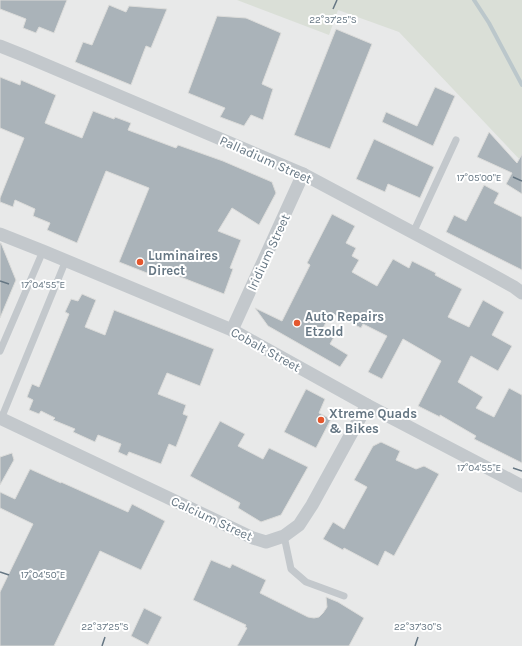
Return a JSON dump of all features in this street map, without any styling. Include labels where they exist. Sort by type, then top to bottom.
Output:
[{"type":"street","name":"Palladium Street","points":[[0,46],[303,174],[487,272],[522,293]]},
{"type":"street","name":"Iridium Street","points":[[232,330],[303,174]]},
{"type":"street","name":"Cobalt Street","points":[[0,234],[66,260],[232,330],[367,405],[522,486]]},
{"type":"street","name":"Calcium Street","points":[[0,418],[253,538],[266,542],[284,536],[300,525],[367,405]]},
{"type":"lane","points":[[412,233],[456,140]]},
{"type":"lane","points":[[0,351],[43,251]]},
{"type":"lane","points":[[0,418],[66,260]]},
{"type":"lane","points":[[284,536],[291,569],[306,582],[344,596]]},
{"type":"shaded area","points":[[0,0],[522,0],[522,646],[0,646]]},
{"type":"shaded area","points":[[237,0],[522,0],[522,162],[399,32],[338,10],[329,35]]},
{"type":"building","points":[[0,0],[67,0],[54,33],[39,27],[36,33],[23,28],[26,19],[0,9]]},
{"type":"building","points":[[109,5],[126,12],[129,6],[167,9],[151,48],[146,46],[131,85],[75,62],[83,42],[92,45]]},
{"type":"building","points":[[217,16],[246,18],[281,33],[262,84],[273,89],[263,120],[251,115],[244,126],[220,117],[225,108],[188,93]]},
{"type":"building","points":[[336,29],[372,44],[330,149],[294,135]]},
{"type":"building","points":[[0,77],[20,85],[21,80],[56,95],[45,123],[82,138],[93,111],[114,119],[115,117],[131,123],[128,130],[176,148],[178,145],[223,161],[272,182],[276,193],[259,225],[232,208],[218,231],[241,240],[230,268],[233,269],[224,294],[155,267],[152,275],[119,262],[149,188],[106,171],[77,243],[47,230],[50,223],[33,216],[35,209],[15,200],[13,207],[0,202],[0,198],[24,138],[0,128]]},
{"type":"building","points":[[435,87],[455,96],[433,146],[382,122],[386,112],[417,126]]},
{"type":"building","points":[[489,132],[517,163],[522,154],[522,194],[506,184],[512,173],[477,157]]},
{"type":"building","points":[[374,139],[434,167],[420,198],[388,184],[385,192],[356,179]]},
{"type":"building","points":[[484,185],[499,193],[494,203],[522,217],[522,270],[446,232],[454,215],[466,221]]},
{"type":"building","points":[[332,214],[355,226],[346,243],[356,248],[352,256],[359,260],[352,272],[377,286],[393,259],[409,268],[412,261],[436,273],[435,275],[462,289],[448,317],[469,327],[483,300],[504,312],[492,335],[512,346],[498,371],[471,356],[458,382],[483,397],[476,408],[494,417],[509,388],[522,395],[522,463],[474,439],[476,436],[440,415],[440,417],[418,406],[441,361],[403,339],[382,379],[368,372],[387,336],[363,324],[361,328],[331,313],[322,330],[334,337],[330,344],[348,355],[340,367],[268,326],[255,308],[282,321],[310,265],[307,263]]},
{"type":"building","points":[[0,243],[16,280],[0,318]]},
{"type":"building","points":[[82,294],[96,300],[85,327],[105,335],[114,310],[214,349],[200,386],[167,373],[158,394],[186,405],[183,414],[188,416],[176,447],[169,444],[161,464],[129,452],[127,456],[118,452],[121,444],[98,435],[95,442],[73,432],[75,429],[53,420],[55,418],[41,411],[39,414],[29,410],[33,400],[27,397],[32,384],[39,387],[69,314],[65,312],[71,299],[78,301]]},
{"type":"building","points":[[306,389],[325,399],[319,413],[331,419],[316,448],[284,432]]},
{"type":"building","points":[[220,421],[245,434],[238,446],[263,459],[269,448],[308,467],[281,515],[261,522],[238,508],[240,503],[190,476]]},
{"type":"building","points":[[381,442],[400,451],[396,460],[416,469],[424,466],[439,474],[394,556],[385,551],[378,566],[323,539],[333,522],[344,529],[367,487],[354,480],[373,446]]},
{"type":"building","points":[[12,453],[14,460],[0,485],[0,457]]},
{"type":"building","points":[[30,469],[128,512],[132,504],[165,521],[141,570],[100,551],[54,646],[0,646],[0,592],[33,524],[0,508],[0,492],[15,499]]},
{"type":"building","points":[[211,560],[230,568],[232,564],[266,580],[260,593],[308,617],[319,617],[323,613],[327,607],[326,597],[338,602],[364,618],[349,646],[237,646],[247,628],[245,627],[246,625],[193,600]]},
{"type":"building","points":[[144,608],[162,617],[148,645],[131,636]]},
{"type":"waterway","points":[[474,0],[489,23],[522,85]]},
{"type":"place","name":"Luminaires Direct","points":[[140,262]]},
{"type":"place","name":"Auto Repairs Etzold","points":[[297,323]]},
{"type":"place","name":"Xtreme Quads & Bikes","points":[[321,420]]}]
